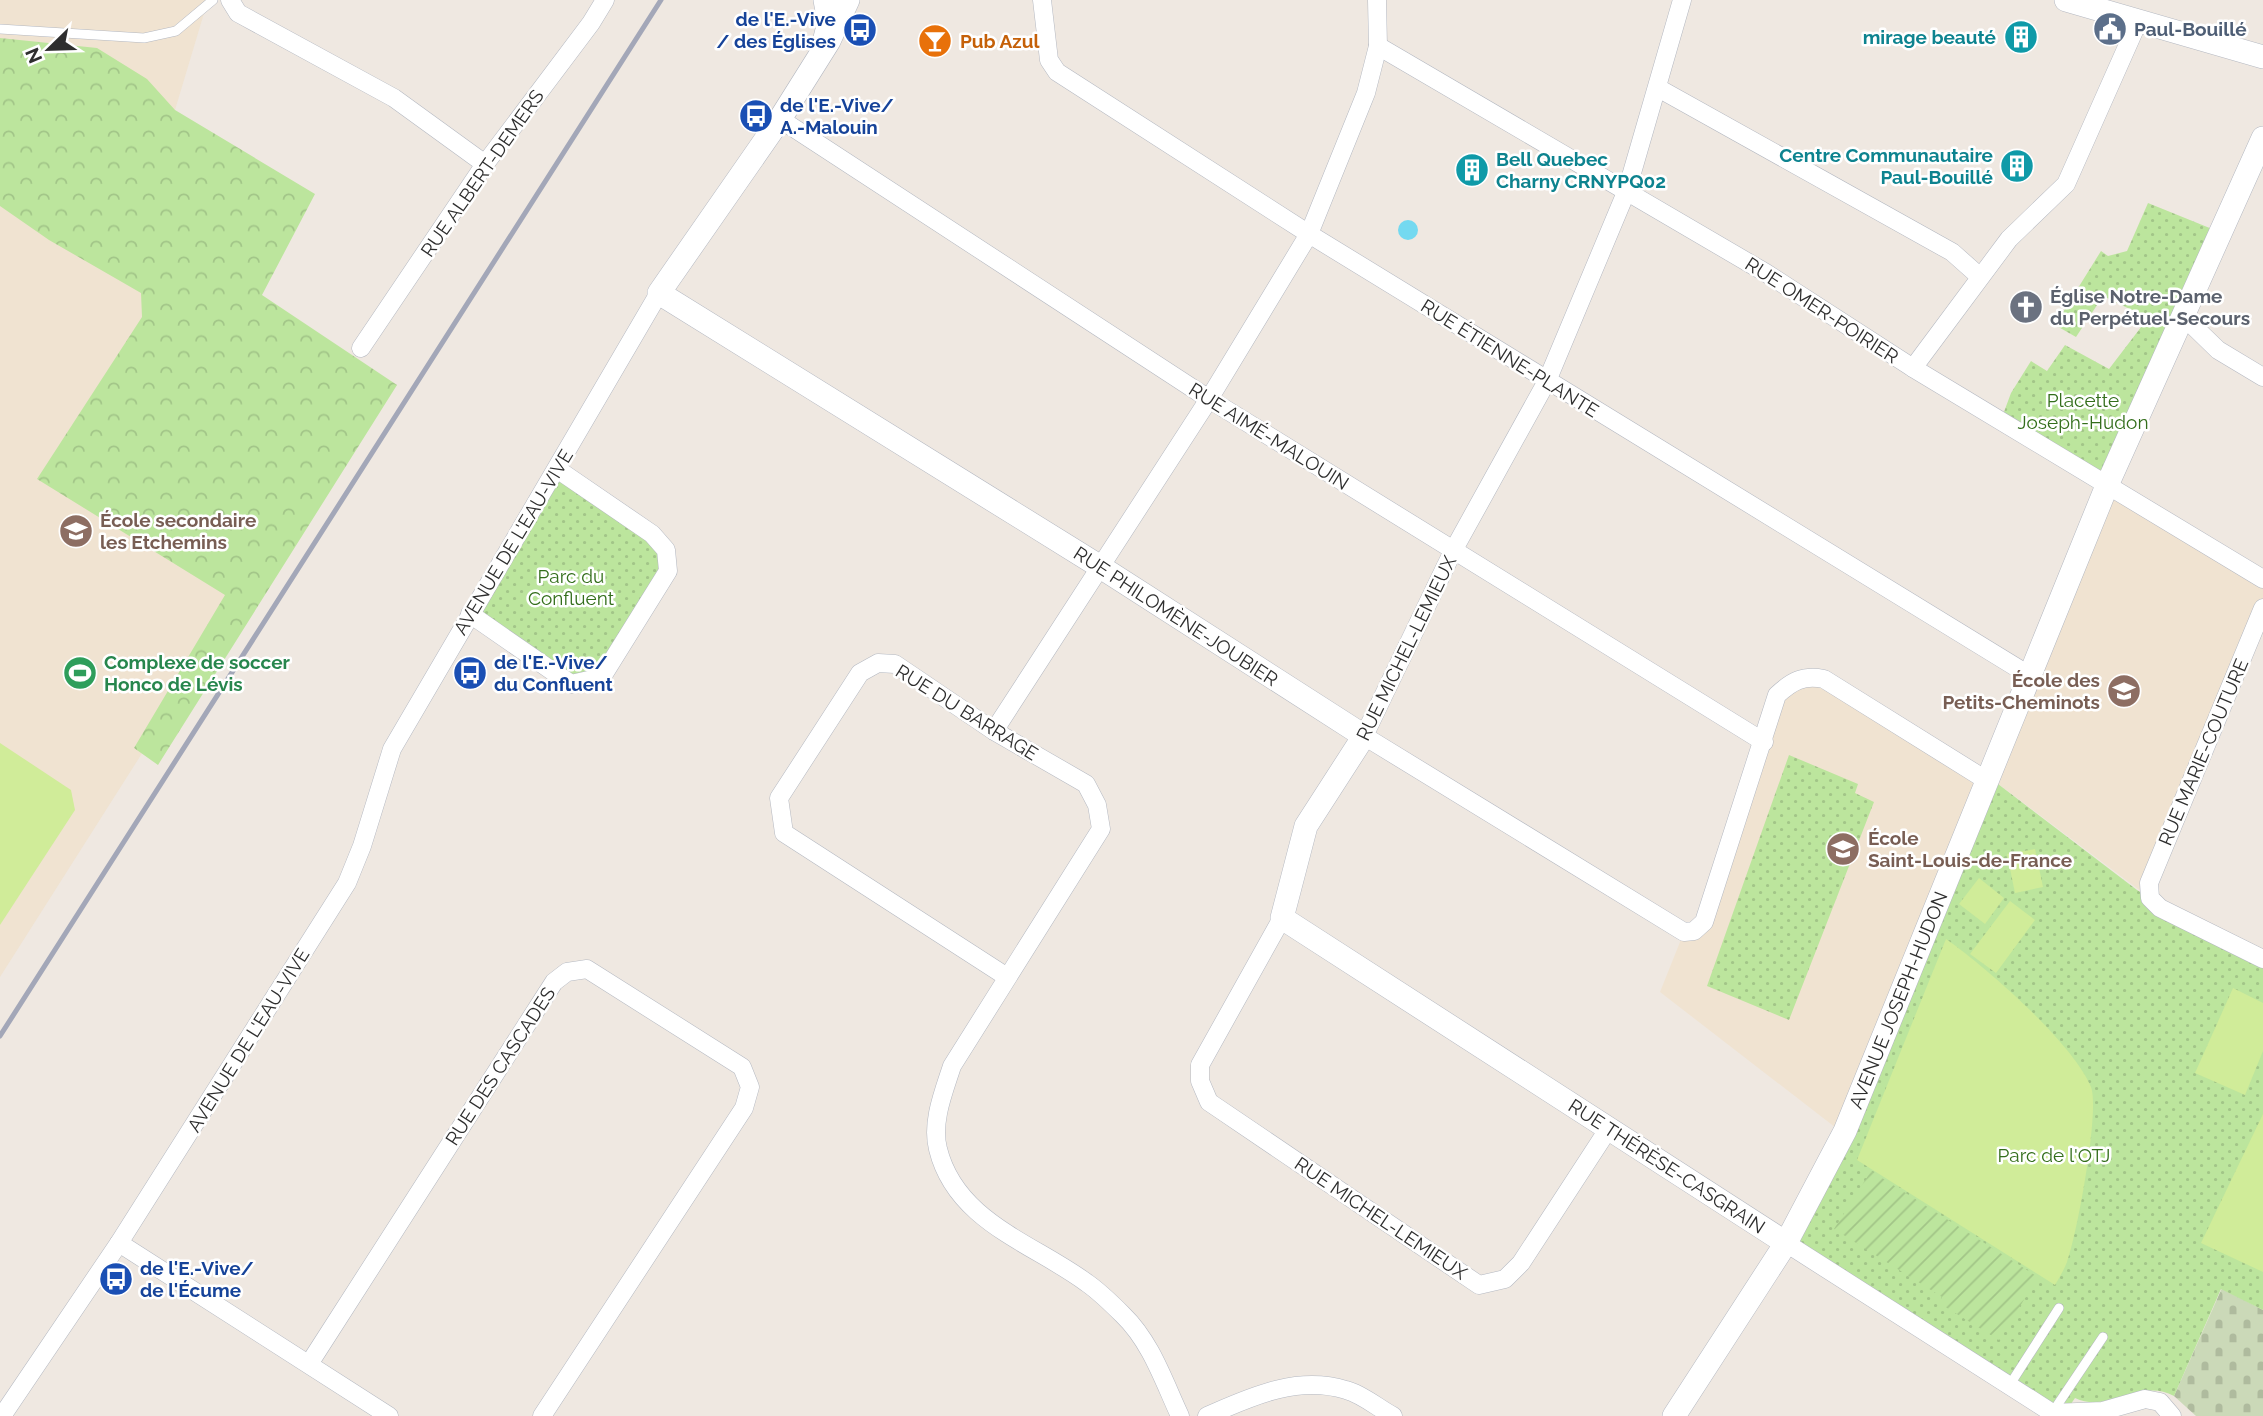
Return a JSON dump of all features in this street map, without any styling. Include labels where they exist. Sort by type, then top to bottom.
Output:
[{"type":"street","points":[[230,0],[238,13],[394,98],[485,164]]},
{"type":"street","name":"RUE ALBERT-DEMERS","points":[[361,348],[485,164],[591,23],[605,0]]},
{"type":"street","points":[[818,59],[829,22],[825,0]]},
{"type":"street","name":"AVENUE DE L'EAU-VIVE","points":[[2,1416],[119,1243],[347,883],[362,846],[392,749],[659,293],[780,119],[818,59],[848,0]]},
{"type":"street","name":"RUE ÉTIENNE-PLANTE","points":[[1042,0],[1049,60],[1057,72],[1309,234],[2032,677]]},
{"type":"street","points":[[994,731],[1209,399],[1309,234],[1366,93],[1378,46],[1377,0]]},
{"type":"street","name":"RUE MICHEL-LEMIEUX","points":[[1609,1128],[1521,1263],[1505,1279],[1479,1285],[1209,1102],[1200,1081],[1200,1065],[1282,918],[1306,825],[1364,736],[1453,551],[1547,381],[1627,190],[1682,0]]},
{"type":"street","points":[[2066,0],[2263,57]]},
{"type":"street","points":[[1913,368],[2009,239],[2066,184],[2138,22]]},
{"type":"street","name":"RUE OMER-POIRIER","points":[[1378,46],[1766,272],[1913,368],[2108,483],[2263,579]]},
{"type":"street","points":[[1658,88],[1952,252],[1979,276]]},
{"type":"street","name":"RUE AIMÉ-MALOUIN","points":[[780,119],[1209,399],[1764,742]]},
{"type":"street","name":"AVENUE JOSEPH-HUDON","points":[[1674,1416],[1786,1243],[1845,1131],[1986,780],[2032,677],[2108,483],[2185,318],[2263,138]]},
{"type":"street","name":"RUE PHILOMÈNE-JOUBIER","points":[[659,293],[1099,566],[1364,736],[1684,932],[1694,931],[1704,922],[1764,742]]},
{"type":"street","points":[[2185,318],[2218,350],[2263,377]]},
{"type":"street","points":[[470,614],[570,684],[586,682],[601,677],[668,571],[666,550],[652,534],[558,469]]},
{"type":"street","name":"RUE MARIE-COUTURE","points":[[2263,608],[2149,883],[2150,898],[2160,908],[2263,959]]},
{"type":"street","name":"RUE DU BARRAGE","points":[[1007,977],[784,833],[779,798],[860,673],[878,663],[895,664],[994,731],[1086,783],[1097,805],[1101,829],[952,1066],[939,1109],[937,1147],[953,1187],[984,1219],[1087,1283],[1125,1317],[1145,1343],[1180,1416]]},
{"type":"street","points":[[1764,742],[1777,695],[1792,681],[1810,677],[1824,679],[1986,780]]},
{"type":"street","name":"RUE THÉRÈSE-CASGRAIN","points":[[1282,918],[2055,1414]]},
{"type":"street","name":"RUE DES CASCADES","points":[[309,1364],[554,982],[567,972],[587,969],[742,1067],[750,1087],[744,1108],[542,1416]]},
{"type":"street","points":[[119,1243],[389,1416]]},
{"type":"street","points":[[1206,1416],[1257,1395],[1304,1383],[1347,1390],[1393,1416]]},
{"type":"street","points":[[2055,1414],[2103,1411],[2145,1399],[2161,1402],[2172,1416]]},
{"type":"lane","points":[[0,29],[144,38],[176,31],[213,0]]},
{"type":"lane","points":[[2009,1386],[2059,1308]]},
{"type":"lane","points":[[2055,1414],[2103,1336]]},
{"type":"shaded area","name":"École secondaire les Etchemins","points":[[0,0],[208,0],[175,110],[176,296],[247,588],[0,977]]},
{"type":"shaded area","points":[[2108,483],[2263,579],[2263,610],[2150,898],[1989,777],[1840,1131],[1660,992],[1684,932],[1694,931],[1777,695],[1810,677],[1981,772]]},
{"type":"green space","points":[[0,38],[97,48],[147,79],[175,110],[315,194],[262,295],[397,385],[158,765],[134,748],[225,595],[37,479],[142,317],[141,293],[49,240],[0,206]]},
{"type":"green space","name":"Placette Joseph-Hudon","points":[[2148,203],[2222,233],[2108,483],[2001,420],[2011,393],[2031,361],[2047,371],[2065,345],[2109,369],[2148,318],[2103,296],[2076,337],[2055,325],[2101,251],[2108,256],[2127,251]]},
{"type":"green space","name":"Parc du Confluent","points":[[557,469],[652,534],[668,571],[602,677],[571,684],[470,614]]},
{"type":"green space","points":[[0,743],[71,790],[75,810],[0,925]]},
{"type":"green space","points":[[1789,755],[1858,784],[1855,793],[1874,802],[1789,1020],[1707,986]]},
{"type":"green space","name":"Parc de l'OTJ","points":[[1981,771],[2137,890],[2263,966],[2263,1310],[2221,1289],[2174,1396],[2161,1391],[2149,1391],[2100,1402],[2075,1398],[2064,1414],[1780,1229],[1840,1131]]},
{"type":"green space","points":[[2035,849],[2043,887],[2015,893],[2007,854]]},
{"type":"green space","points":[[1979,878],[2004,898],[1985,924],[1959,904]]},
{"type":"green space","points":[[2010,901],[2035,920],[1996,973],[1970,954]]},
{"type":"green space","points":[[1946,939],[2005,987],[2048,1028],[2081,1069],[2091,1087],[2093,1100],[2090,1146],[2081,1201],[2067,1262],[2055,1285],[1857,1160]]},
{"type":"green space","points":[[2233,988],[2263,1003],[2263,1051],[2245,1095],[2195,1073]]},
{"type":"green space","points":[[2263,1114],[2263,1272],[2201,1243]]},
{"type":"green space","points":[[1871,1171],[2038,1277],[1999,1340],[1939,1303],[1942,1297],[1834,1229]]},
{"type":"green space","points":[[2222,1288],[2263,1310],[2263,1416],[2196,1416],[2174,1396]]},
{"type":"water","points":[[1408,220],[1415,223],[1418,230],[1415,237],[1408,240],[1401,237],[1398,230],[1401,223]]},
{"type":"railway","points":[[0,1036],[661,0]]},
{"type":"place","name":"Paul-Bouillé","points":[[2110,29]]},
{"type":"place","name":"de l'E.-Vive / des Églises","points":[[860,30]]},
{"type":"place","name":"mirage beauté","points":[[2021,37]]},
{"type":"place","name":"Pub Azul","points":[[935,41]]},
{"type":"place","name":"de l'E.-Vive/ A.-Malouin","points":[[756,116]]},
{"type":"place","name":"Centre Communautaire Paul-Bouillé","points":[[2017,166]]},
{"type":"place","name":"Bell Quebec Charny CRNYPQ02","points":[[1472,170]]},
{"type":"place","name":"Église Notre-Dame du Perpétuel-Secours","points":[[2026,307]]},
{"type":"place","name":"École secondaire les Etchemins","points":[[76,531]]},
{"type":"place","name":"Complexe de soccer Honco de Lévis","points":[[80,673]]},
{"type":"place","name":"de l'E.-Vive/ du Confluent","points":[[470,673]]},
{"type":"place","name":"École des Petits-Cheminots","points":[[2124,691]]},
{"type":"place","name":"École Saint-Louis-de-France","points":[[1843,849]]},
{"type":"place","name":"de l'E.-Vive/ de l'Écume","points":[[116,1279]]}]
